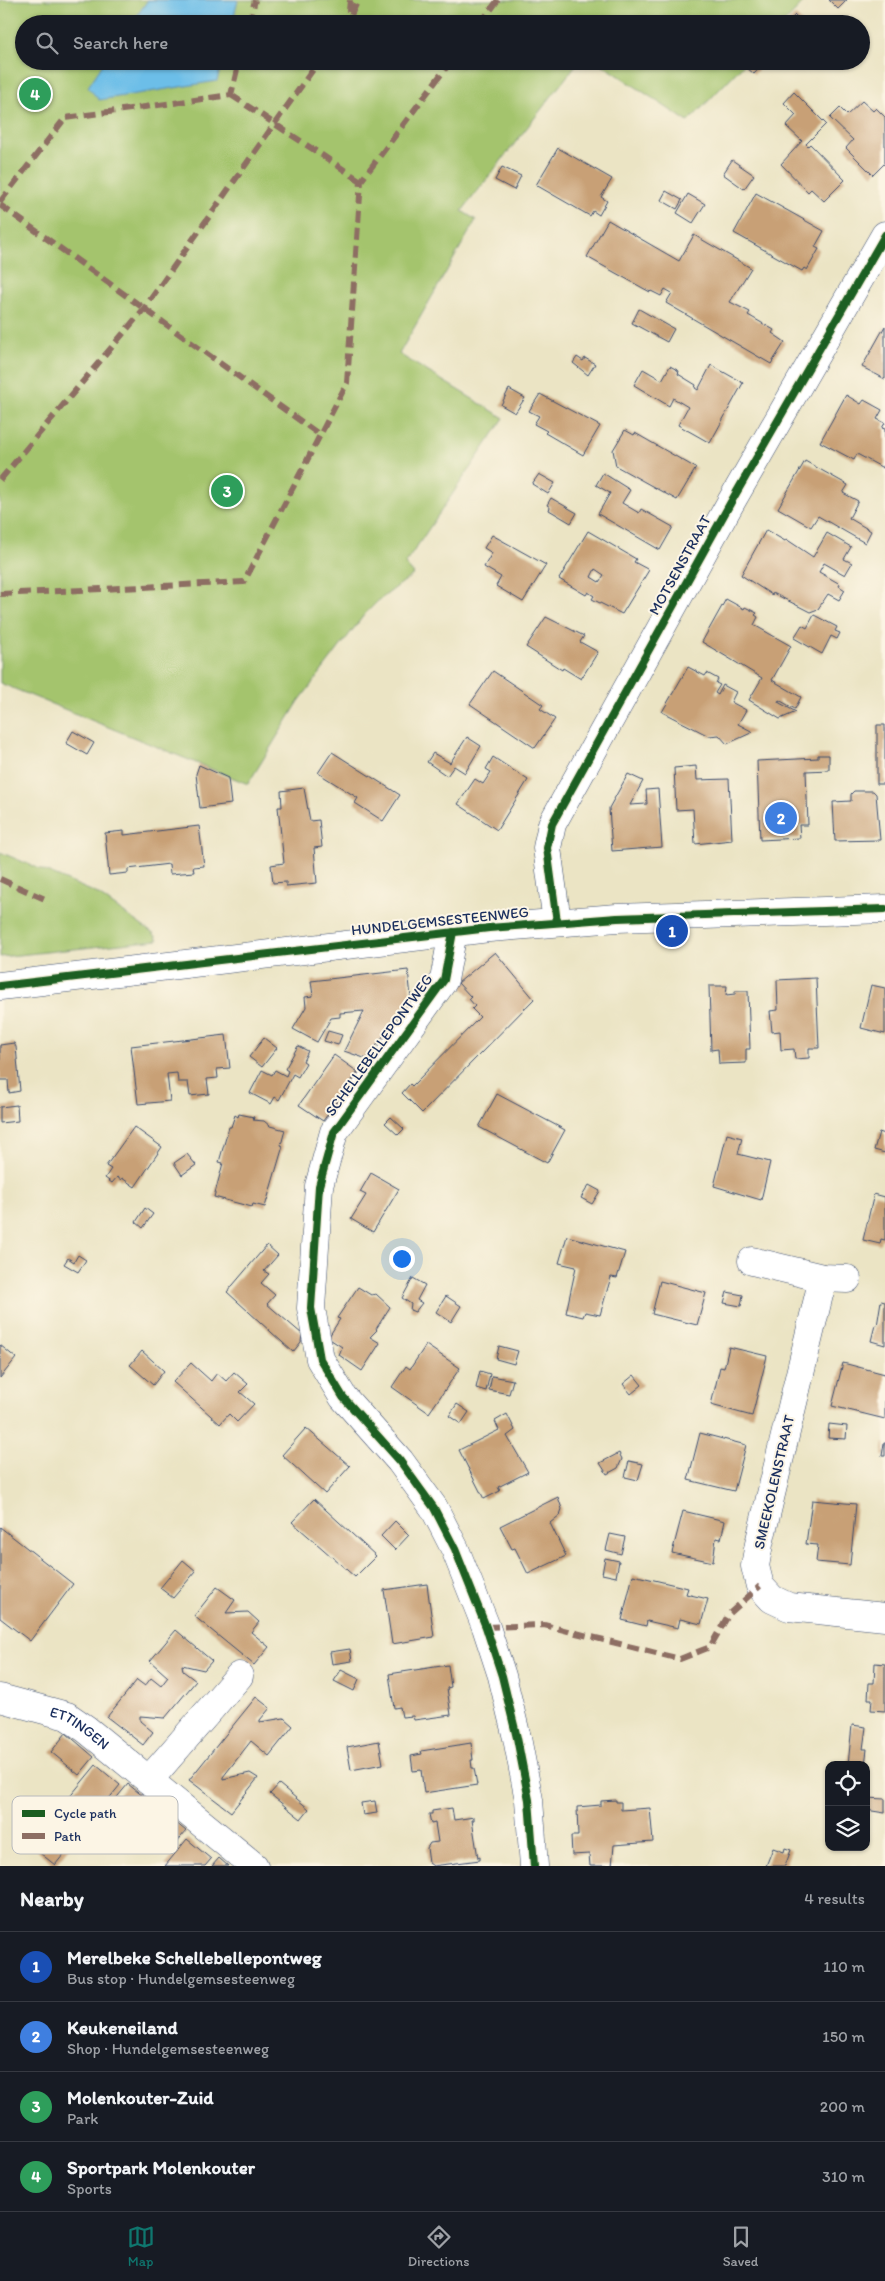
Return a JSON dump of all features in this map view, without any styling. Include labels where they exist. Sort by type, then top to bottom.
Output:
[{"type":"street","name":"MOTSENSTRAAT","points":[[557,922],[547,848],[552,824],[736,493],[885,235]]},
{"type":"street","name":"HUNDELGEMSESTEENWEG","points":[[0,986],[453,932],[557,922],[682,915],[885,909]]},
{"type":"street","name":"SCHELLEBELLEPONTWEG","points":[[453,932],[444,980],[334,1132],[319,1186],[311,1308],[320,1359],[343,1397],[400,1461],[434,1508],[455,1549],[486,1627],[502,1676],[529,1800],[534,1866]]},
{"type":"street","name":"SMEEKOLENSTRAAT","points":[[752,1261],[835,1278],[759,1544],[755,1566],[760,1586],[772,1600],[789,1607],[885,1617]]},
{"type":"street","points":[[149,1780],[239,1676]]},
{"type":"street","name":"ETTINGEN","points":[[0,1698],[67,1716],[169,1796]]},
{"type":"street","name":"ETTINGEN","points":[[178,1804],[254,1866]]},
{"type":"green space","points":[[0,0],[806,0],[792,15],[15,15],[15,70],[572,70],[462,211],[476,220],[399,354],[504,418],[405,564],[414,574],[378,601],[364,615],[299,701],[248,784],[0,683]]},
{"type":"green space","points":[[610,70],[738,70],[688,122]]},
{"type":"green space","points":[[0,852],[96,893],[155,935],[158,940],[0,957]]},
{"type":"water","points":[[148,0],[238,0],[234,15],[137,15]]},
{"type":"water","points":[[99,70],[220,70],[217,81],[99,100],[88,87]]},
{"type":"building","points":[[829,0],[847,0],[838,9]]},
{"type":"building","points":[[750,70],[758,70],[754,74]]},
{"type":"building","points":[[794,92],[826,124],[806,144],[808,146],[810,144],[845,180],[824,201],[811,189],[808,192],[781,164],[802,141],[786,126],[796,115],[784,103]]},
{"type":"building","points":[[862,101],[873,111],[876,108],[885,117],[885,163],[873,175],[846,148],[853,140],[830,118],[840,108],[847,115]]},
{"type":"building","points":[[558,148],[612,179],[601,197],[607,201],[599,215],[593,211],[590,216],[536,185]]},
{"type":"building","points":[[732,160],[754,175],[744,189],[723,174]]},
{"type":"building","points":[[502,167],[521,176],[514,190],[495,180]]},
{"type":"building","points":[[666,191],[682,200],[677,209],[661,200]]},
{"type":"building","points":[[756,193],[824,231],[815,247],[819,249],[807,270],[804,268],[802,271],[734,233]]},
{"type":"building","points":[[688,194],[705,204],[693,223],[677,213]]},
{"type":"building","points":[[608,220],[679,261],[694,235],[751,268],[730,302],[750,312],[748,315],[774,330],[772,333],[785,342],[771,364],[666,303],[672,293],[665,289],[661,296],[650,292],[587,257]]},
{"type":"building","points":[[639,309],[674,329],[667,342],[632,323]]},
{"type":"building","points":[[885,326],[885,379],[862,367]]},
{"type":"building","points":[[577,357],[583,361],[585,358],[595,364],[588,375],[573,363]]},
{"type":"building","points":[[711,365],[743,383],[710,443],[678,425],[688,407],[673,398],[669,406],[634,385],[643,369],[662,380],[670,366],[679,371],[678,374],[696,385],[695,388],[698,390]]},
{"type":"building","points":[[509,389],[525,398],[515,413],[501,405]]},
{"type":"building","points":[[540,394],[600,426],[583,455],[545,433],[547,431],[534,424],[539,416],[529,411]]},
{"type":"building","points":[[846,395],[861,404],[864,400],[882,410],[877,419],[885,423],[882,428],[885,429],[885,464],[883,468],[857,454],[854,460],[820,442]]},
{"type":"building","points":[[625,430],[634,435],[635,433],[696,468],[677,500],[616,466],[613,450]]},
{"type":"building","points":[[805,461],[848,485],[843,493],[858,501],[849,518],[871,531],[865,543],[818,516],[811,527],[778,508]]},
{"type":"building","points":[[603,473],[630,490],[622,503],[639,513],[641,509],[673,527],[660,550],[598,514],[610,493],[596,485]]},
{"type":"building","points":[[539,474],[555,483],[548,494],[532,484]]},
{"type":"building","points":[[551,498],[577,513],[571,523],[549,510],[550,507],[547,505]]},
{"type":"building","points":[[766,530],[785,541],[786,539],[813,557],[827,533],[851,547],[844,559],[852,563],[845,575],[824,563],[819,572],[840,584],[839,586],[845,590],[839,600],[828,594],[818,609],[810,612],[773,593],[772,595],[741,575]]},
{"type":"building","points":[[588,531],[636,559],[634,562],[649,570],[622,614],[592,599],[594,596],[588,592],[586,595],[559,579]],"holes":[[[595,569],[604,575],[599,582],[591,577]]]},
{"type":"building","points":[[492,535],[546,565],[523,602],[496,586],[501,577],[484,567],[492,553],[484,548]]},
{"type":"building","points":[[726,599],[744,609],[745,607],[757,613],[755,615],[758,617],[754,625],[791,646],[772,680],[801,697],[795,709],[779,700],[778,702],[796,712],[780,719],[749,700],[762,678],[702,642]]},
{"type":"building","points":[[814,615],[837,627],[835,631],[840,633],[837,639],[831,636],[822,654],[794,638],[802,625],[807,628]]},
{"type":"building","points":[[546,617],[584,636],[580,642],[598,652],[581,679],[563,668],[562,670],[526,647]]},
{"type":"building","points":[[688,667],[705,676],[707,673],[718,679],[716,683],[720,685],[715,693],[718,695],[723,685],[736,692],[731,702],[746,710],[738,724],[753,732],[727,744],[719,735],[709,736],[662,712]]},
{"type":"building","points":[[493,671],[543,705],[540,709],[555,719],[535,748],[470,704]]},
{"type":"building","points":[[877,725],[885,725],[885,784],[877,784]]},
{"type":"building","points":[[73,731],[94,743],[87,755],[66,743]]},
{"type":"building","points":[[467,737],[481,746],[465,773],[454,766],[447,776],[427,762],[433,753],[450,763]]},
{"type":"building","points":[[332,752],[400,795],[383,821],[355,803],[358,798],[318,773]]},
{"type":"building","points":[[818,755],[829,755],[829,770],[806,771],[808,825],[799,825],[800,838],[760,840],[757,761],[818,758]]},
{"type":"building","points":[[493,757],[528,780],[497,830],[458,804],[475,779],[483,784],[491,772],[486,769]]},
{"type":"building","points":[[199,765],[228,778],[231,804],[200,808],[196,774]]},
{"type":"building","points":[[696,766],[697,780],[729,779],[732,840],[695,844],[693,809],[676,810],[674,768]]},
{"type":"building","points":[[628,774],[643,781],[630,805],[647,804],[646,790],[658,789],[662,847],[612,851],[609,808]]},
{"type":"building","points":[[304,788],[310,821],[319,820],[322,847],[314,848],[317,883],[286,886],[286,882],[273,883],[271,865],[284,863],[278,807],[282,807],[281,791]]},
{"type":"building","points":[[854,791],[873,791],[876,794],[880,840],[835,841],[833,802],[851,801],[851,794]]},
{"type":"building","points":[[199,826],[204,866],[193,867],[194,872],[170,874],[169,864],[128,869],[128,873],[109,875],[105,833],[124,831],[124,835]]},
{"type":"building","points":[[495,952],[534,999],[422,1113],[402,1093],[410,1084],[412,1086],[480,1017],[472,1009],[475,1006],[469,999],[471,997],[458,983]]},
{"type":"building","points":[[408,970],[411,997],[367,1059],[344,1051],[364,1011],[340,1013],[340,1017],[331,1018],[317,1042],[293,1029],[306,1007],[305,997],[313,996],[311,981]]},
{"type":"building","points":[[816,978],[819,1048],[809,1048],[809,1058],[795,1059],[794,1049],[781,1050],[780,1031],[772,1032],[770,1011],[778,1010],[777,980]]},
{"type":"building","points":[[871,985],[885,988],[885,1034],[861,1028]]},
{"type":"building","points":[[709,986],[727,986],[726,995],[735,994],[735,991],[748,991],[750,1049],[746,1049],[746,1063],[719,1064],[718,1049],[711,1050]]},
{"type":"building","points":[[328,1031],[342,1035],[338,1045],[324,1041]]},
{"type":"building","points":[[226,1035],[230,1068],[217,1069],[218,1078],[207,1079],[209,1094],[190,1096],[188,1082],[178,1082],[177,1073],[167,1074],[170,1101],[138,1104],[131,1046]]},
{"type":"building","points":[[264,1038],[277,1048],[262,1067],[249,1057]]},
{"type":"building","points":[[14,1043],[20,1091],[9,1093],[8,1080],[0,1080],[0,1045]]},
{"type":"building","points":[[298,1046],[308,1051],[303,1061],[306,1063],[298,1077],[293,1074],[279,1100],[275,1097],[271,1104],[250,1093],[262,1070],[272,1075],[275,1070],[286,1076],[288,1071],[285,1069]]},
{"type":"building","points":[[334,1055],[358,1072],[323,1121],[299,1105]]},
{"type":"building","points":[[497,1094],[565,1130],[547,1163],[479,1127]]},
{"type":"building","points":[[17,1105],[18,1121],[0,1123],[0,1107]]},
{"type":"building","points":[[239,1114],[254,1117],[253,1120],[264,1121],[270,1126],[285,1130],[281,1145],[283,1146],[265,1207],[253,1204],[252,1207],[214,1197],[223,1163],[219,1162],[229,1127],[231,1127],[235,1115],[238,1117]]},
{"type":"building","points":[[391,1117],[404,1129],[398,1135],[385,1123]]},
{"type":"building","points":[[134,1127],[162,1147],[135,1187],[122,1178],[121,1180],[117,1177],[112,1183],[105,1178],[111,1169],[106,1166]]},
{"type":"building","points":[[879,1132],[885,1134],[885,1153],[874,1150]]},
{"type":"building","points":[[727,1134],[742,1138],[738,1154],[770,1162],[761,1200],[714,1186]]},
{"type":"building","points":[[187,1154],[196,1165],[182,1175],[174,1163]]},
{"type":"building","points":[[371,1173],[399,1189],[373,1232],[351,1219],[366,1195],[360,1192]]},
{"type":"building","points":[[589,1185],[600,1191],[592,1204],[581,1198]]},
{"type":"building","points":[[874,1194],[885,1197],[885,1240],[881,1239],[880,1244],[863,1240]]},
{"type":"building","points":[[145,1208],[153,1214],[143,1228],[136,1222]]},
{"type":"building","points":[[567,1236],[625,1252],[617,1278],[611,1277],[600,1315],[585,1312],[583,1317],[566,1313],[576,1267],[559,1263]]},
{"type":"building","points":[[267,1245],[278,1255],[264,1271],[269,1274],[261,1283],[275,1295],[267,1304],[302,1334],[301,1342],[293,1352],[227,1292]]},
{"type":"building","points":[[78,1255],[86,1260],[78,1272],[64,1264],[68,1258],[74,1262]]},
{"type":"building","points":[[413,1278],[425,1285],[417,1300],[422,1303],[415,1312],[410,1310],[411,1304],[402,1298]]},
{"type":"building","points":[[660,1281],[706,1293],[697,1325],[652,1314]]},
{"type":"building","points":[[358,1287],[371,1295],[376,1294],[390,1307],[377,1330],[370,1337],[380,1343],[362,1371],[339,1355],[342,1347],[328,1338],[340,1319],[337,1318]]},
{"type":"building","points":[[727,1292],[743,1295],[741,1306],[724,1303]]},
{"type":"building","points":[[446,1296],[461,1306],[451,1322],[436,1312]]},
{"type":"building","points":[[881,1301],[885,1302],[885,1345],[871,1341],[875,1325],[877,1326]]},
{"type":"building","points":[[0,1345],[16,1358],[0,1378]]},
{"type":"building","points":[[426,1345],[460,1368],[429,1413],[392,1387],[406,1366],[410,1369]]},
{"type":"building","points":[[499,1346],[518,1351],[514,1364],[496,1359]]},
{"type":"building","points":[[729,1347],[767,1356],[752,1416],[711,1405],[720,1367],[724,1368]]},
{"type":"building","points":[[142,1351],[164,1371],[153,1385],[130,1365]]},
{"type":"building","points":[[191,1363],[211,1381],[217,1373],[226,1381],[234,1372],[248,1384],[240,1392],[254,1404],[237,1422],[229,1414],[220,1424],[173,1382]]},
{"type":"building","points":[[843,1363],[885,1374],[885,1419],[832,1406]]},
{"type":"building","points":[[480,1371],[490,1374],[486,1391],[476,1388]]},
{"type":"building","points":[[634,1375],[642,1385],[631,1394],[623,1384]]},
{"type":"building","points":[[492,1376],[513,1380],[509,1394],[489,1390]]},
{"type":"building","points":[[457,1404],[469,1412],[461,1424],[449,1416]]},
{"type":"building","points":[[507,1414],[515,1430],[507,1436],[528,1472],[498,1487],[500,1491],[484,1499],[459,1450],[499,1430],[495,1421]]},
{"type":"building","points":[[829,1424],[847,1426],[846,1439],[828,1438]]},
{"type":"building","points":[[306,1428],[350,1466],[325,1494],[282,1455]]},
{"type":"building","points":[[700,1433],[746,1445],[734,1491],[688,1480]]},
{"type":"building","points":[[884,1443],[885,1456],[882,1456]]},
{"type":"building","points":[[619,1453],[622,1459],[618,1468],[607,1474],[600,1463]]},
{"type":"building","points":[[629,1461],[643,1464],[638,1480],[625,1477]]},
{"type":"building","points":[[558,1497],[562,1509],[560,1515],[550,1523],[566,1556],[528,1574],[515,1548],[512,1549],[500,1526]]},
{"type":"building","points":[[314,1499],[376,1556],[355,1577],[292,1522]]},
{"type":"building","points":[[812,1500],[856,1504],[850,1565],[816,1562],[818,1545],[806,1544]]},
{"type":"building","points":[[683,1511],[725,1521],[721,1539],[716,1538],[713,1562],[672,1553]]},
{"type":"building","points":[[395,1521],[409,1535],[395,1550],[381,1536]]},
{"type":"building","points":[[0,1527],[73,1584],[30,1641],[0,1618]]},
{"type":"building","points":[[610,1534],[625,1537],[621,1554],[606,1550]]},
{"type":"building","points":[[605,1558],[619,1561],[616,1577],[602,1574]]},
{"type":"building","points":[[183,1560],[196,1571],[173,1598],[160,1588]]},
{"type":"building","points":[[633,1575],[688,1588],[686,1594],[708,1599],[701,1624],[680,1619],[678,1628],[647,1621],[646,1626],[622,1620]]},
{"type":"building","points":[[427,1584],[434,1637],[392,1644],[384,1590]]},
{"type":"building","points":[[217,1587],[235,1600],[226,1613],[248,1612],[259,1622],[251,1632],[269,1647],[254,1665],[194,1616]]},
{"type":"building","points":[[176,1630],[212,1661],[204,1670],[182,1665],[183,1671],[196,1681],[165,1718],[140,1716],[140,1721],[153,1732],[143,1745],[107,1717],[137,1680],[145,1686],[151,1678],[161,1686],[168,1677],[150,1661]]},
{"type":"building","points":[[350,1649],[352,1661],[332,1664],[330,1652]]},
{"type":"building","points":[[875,1663],[885,1664],[885,1711],[871,1710],[872,1699],[868,1699],[869,1683],[874,1683]]},
{"type":"building","points":[[448,1665],[451,1687],[447,1688],[451,1715],[414,1720],[413,1716],[402,1717],[400,1707],[394,1708],[389,1674]]},
{"type":"building","points":[[341,1670],[359,1679],[354,1691],[334,1681]]},
{"type":"building","points":[[256,1697],[270,1708],[260,1722],[284,1718],[293,1726],[269,1756],[251,1741],[223,1777],[223,1779],[250,1773],[258,1778],[231,1812],[189,1780]]},
{"type":"building","points":[[852,1725],[866,1727],[863,1749],[867,1749],[866,1761],[848,1761]]},
{"type":"building","points":[[66,1733],[94,1757],[79,1775],[51,1752]]},
{"type":"building","points":[[379,1741],[383,1764],[351,1770],[347,1747]]},
{"type":"building","points":[[471,1743],[472,1768],[474,1768],[477,1785],[424,1793],[421,1770],[413,1771],[411,1756],[422,1754],[421,1751]]},
{"type":"building","points":[[96,1765],[120,1785],[111,1796],[70,1796]]},
{"type":"building","points":[[128,1784],[143,1796],[118,1796]]},
{"type":"building","points":[[279,1784],[309,1809],[301,1819],[270,1794]]},
{"type":"building","points":[[870,1798],[885,1799],[885,1813],[870,1811]]},
{"type":"building","points":[[616,1800],[616,1802],[621,1802],[621,1810],[650,1808],[653,1842],[614,1845],[612,1866],[590,1866],[589,1854],[572,1855],[571,1836],[578,1836],[577,1807],[601,1805],[601,1801]]},
{"type":"building","points":[[375,1801],[377,1813],[363,1815],[361,1803]]},
{"type":"building","points":[[452,1808],[454,1820],[474,1817],[474,1820],[472,1820],[478,1858],[480,1857],[480,1860],[433,1866],[429,1863],[427,1848],[430,1843],[438,1842],[435,1823],[431,1824],[429,1814],[432,1814],[432,1811]]},
{"type":"building","points":[[178,1825],[186,1831],[178,1840]]},
{"type":"building","points":[[187,1839],[211,1859],[205,1866],[165,1866],[175,1854],[178,1854],[178,1850]]},
{"type":"building","points":[[773,1848],[784,1852],[785,1848],[791,1850],[785,1866],[766,1866]]},
{"type":"building","points":[[41,1854],[64,1854],[55,1865]]},
{"type":"building","points":[[219,1858],[228,1866],[212,1866]]},
{"type":"marked path","points":[[251,15],[255,0]]},
{"type":"marked path","points":[[349,15],[350,0]]},
{"type":"marked path","points":[[351,15],[358,0]]},
{"type":"marked path","points":[[487,15],[498,0]]},
{"type":"marked path","points":[[0,202],[65,118],[231,95],[237,70]]},
{"type":"marked path","points":[[0,480],[143,310],[313,70]]},
{"type":"marked path","points":[[0,594],[244,582],[347,383],[361,181],[444,70]]},
{"type":"marked path","points":[[231,95],[361,181]]},
{"type":"marked path","points":[[0,205],[320,435]]},
{"type":"marked path","points":[[0,879],[47,900]]},
{"type":"marked path","points":[[486,1627],[544,1625],[680,1659],[710,1647],[729,1614],[760,1586]]},
{"type":"cycle path","points":[[557,922],[547,848],[552,824],[731,502],[885,235]]},
{"type":"cycle path","points":[[0,986],[489,928],[617,918],[885,909]]},
{"type":"cycle path","points":[[453,932],[444,980],[334,1132],[319,1186],[311,1308],[320,1359],[343,1397],[400,1461],[434,1508],[455,1549],[486,1627],[502,1676],[529,1800],[534,1866]]},
{"type":"place","name":"Sportpark Molenkouter","points":[[35,94]]},
{"type":"place","name":"Molenkouter-Zuid","points":[[227,491]]},
{"type":"place","name":"Keukeneiland","points":[[781,818]]},
{"type":"place","name":"Merelbeke Schellebellepontweg","points":[[672,931]]}]
